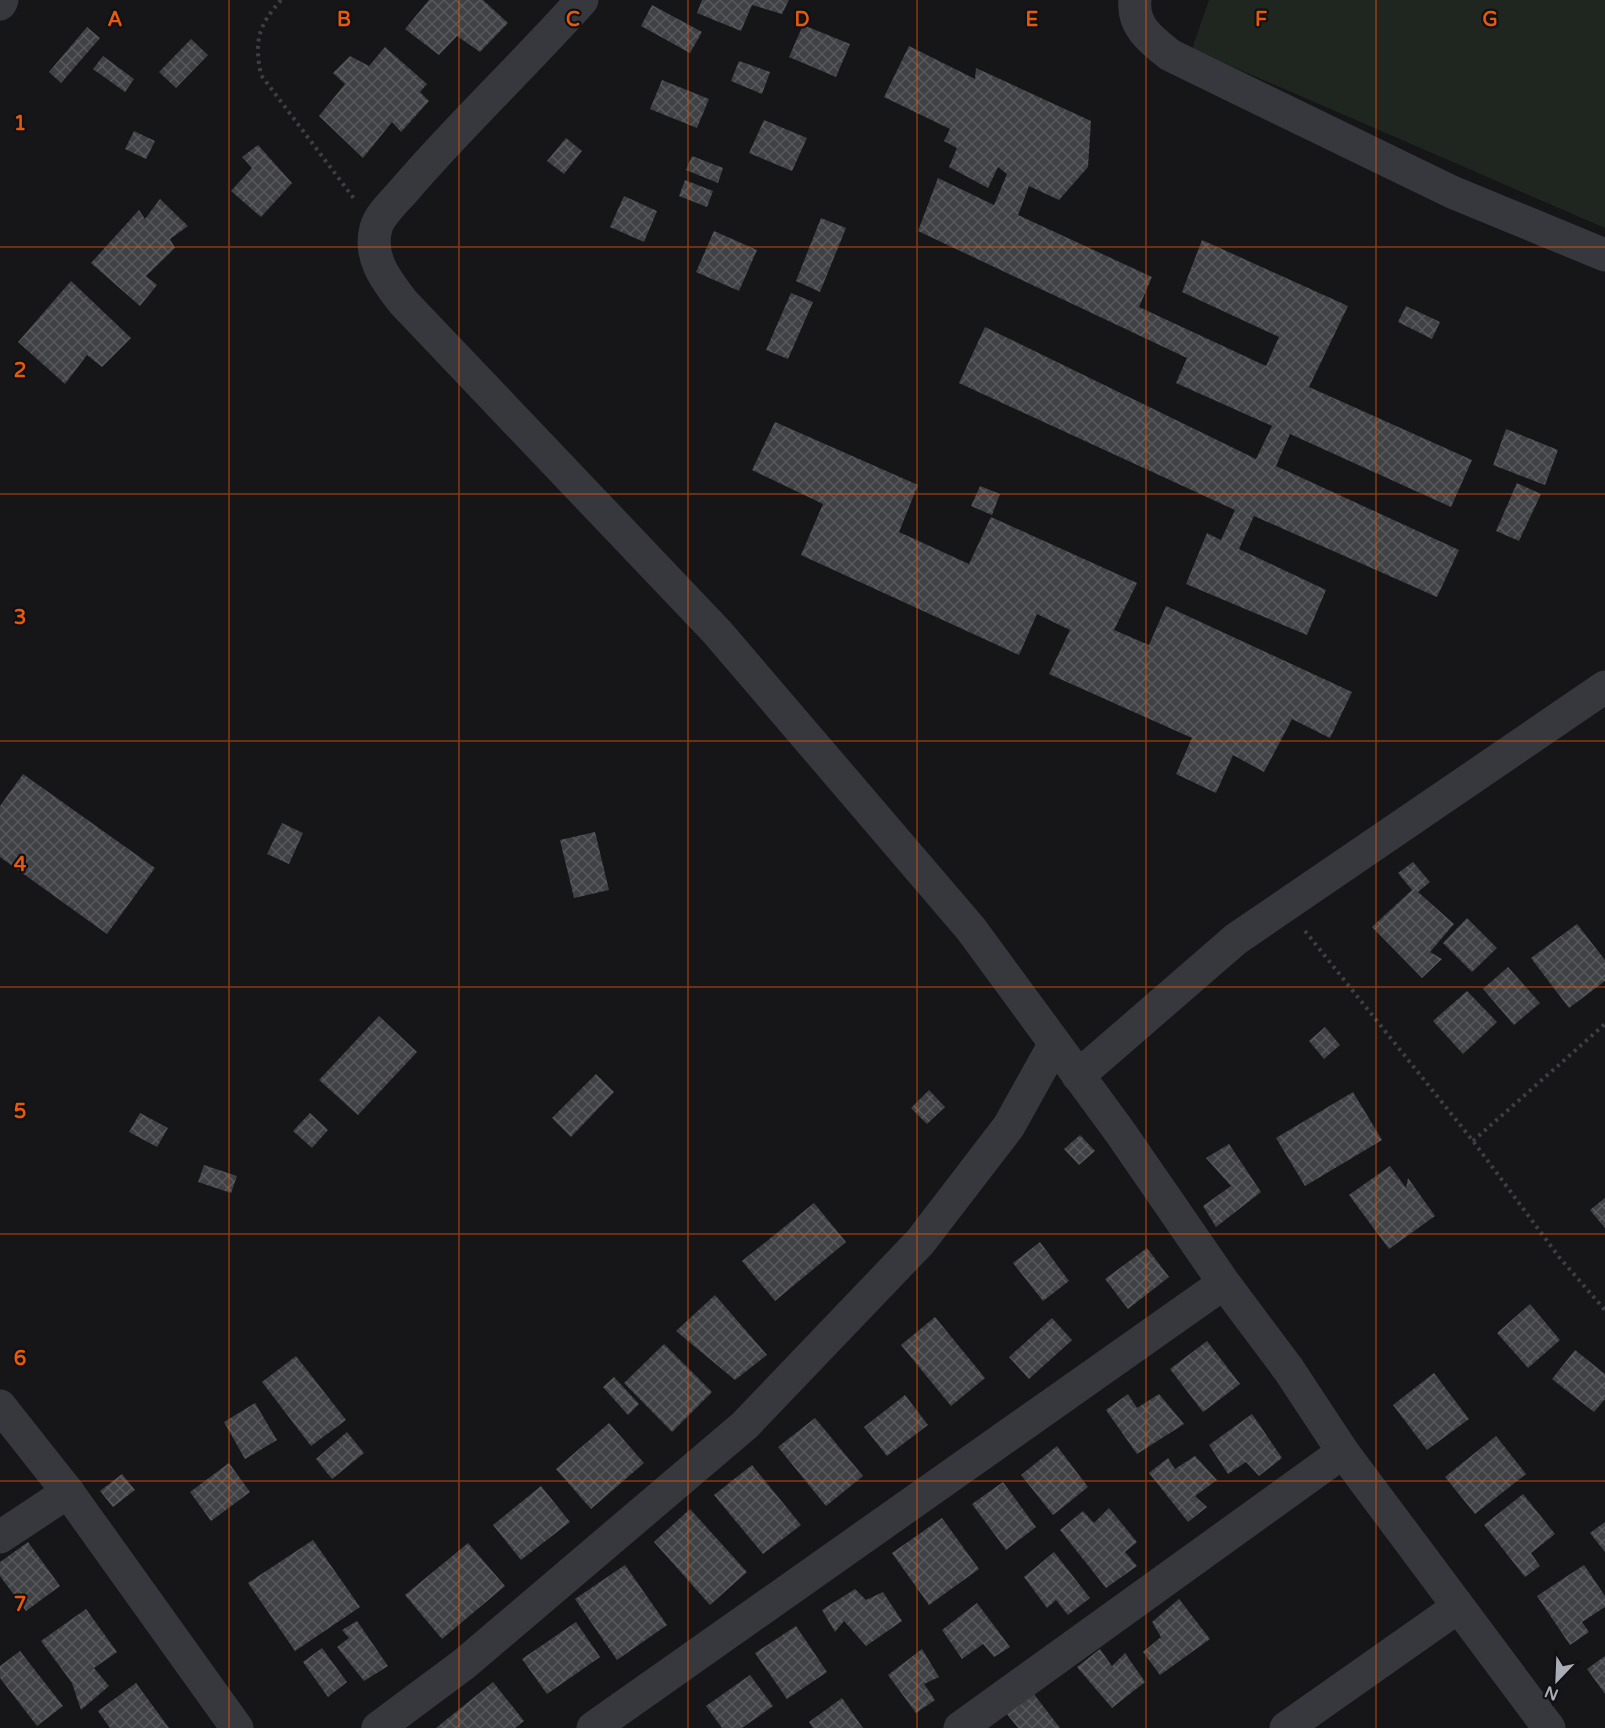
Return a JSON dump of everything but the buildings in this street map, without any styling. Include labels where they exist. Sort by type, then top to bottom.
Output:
[{"type":"street","points":[[0,4],[2,0]]},
{"type":"street","points":[[582,0],[532,56],[430,160],[376,226],[374,252],[383,277],[403,302],[717,632],[971,929],[1224,1283],[1289,1370],[1343,1452],[1549,1728]]},
{"type":"street","points":[[1135,0],[1134,10],[1144,35],[1170,54],[1452,192],[1605,255]]},
{"type":"street","points":[[1078,1076],[1236,939],[1605,687]]},
{"type":"street","points":[[378,1728],[464,1664],[745,1425],[920,1242],[1008,1126],[1054,1045]]},
{"type":"street","points":[[592,1728],[1224,1283]]},
{"type":"street","points":[[0,1406],[68,1492],[237,1728]]},
{"type":"street","points":[[960,1728],[1343,1452]]},
{"type":"street","points":[[0,1537],[68,1492]]},
{"type":"street","points":[[1286,1728],[1458,1607]]},
{"type":"path","points":[[281,0],[258,33],[256,53],[261,75],[311,144],[376,226]]},
{"type":"path","points":[[1284,905],[1473,1141],[1559,1257],[1605,1310]]},
{"type":"path","points":[[1473,1141],[1605,1024]]},
{"type":"shaded area","points":[[1209,0],[1605,0],[1605,228],[1192,49]]}]
